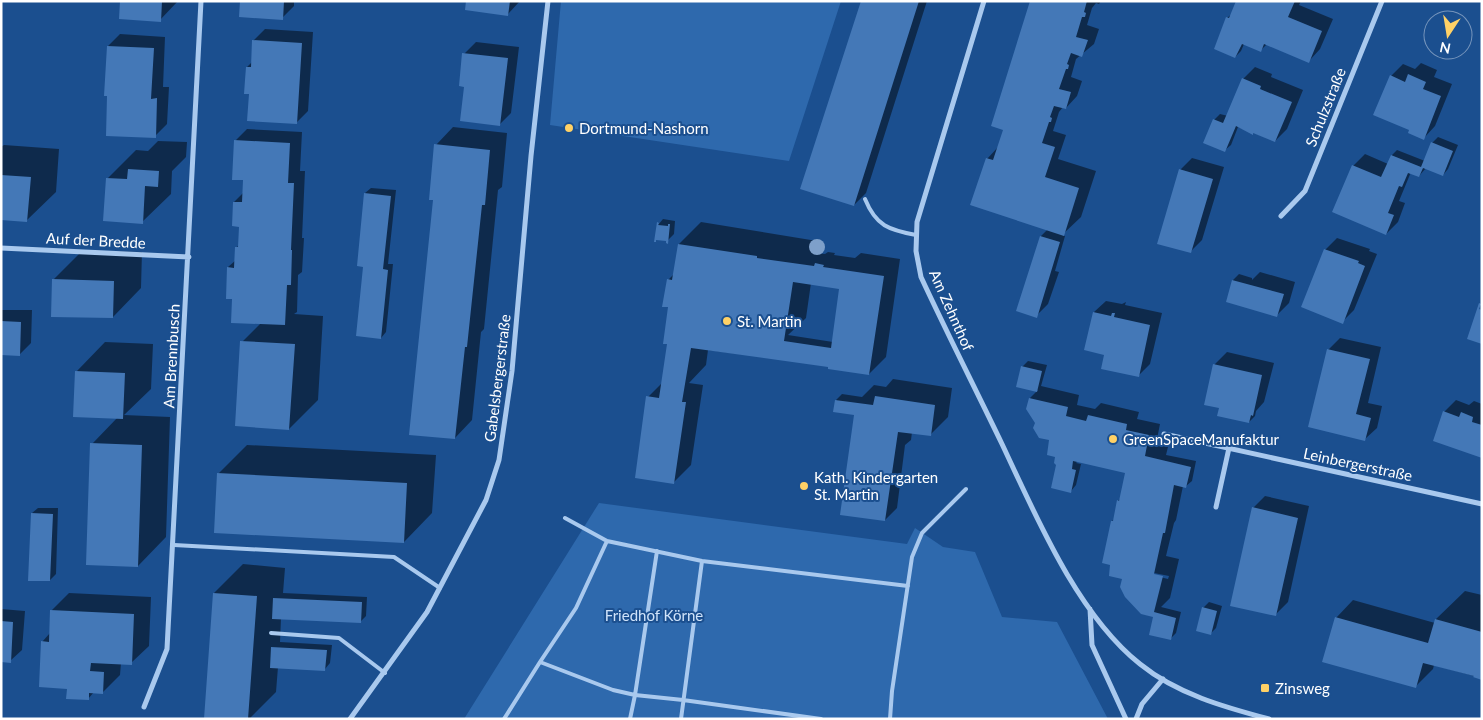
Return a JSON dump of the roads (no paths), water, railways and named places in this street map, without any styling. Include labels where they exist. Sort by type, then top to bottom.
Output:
[{"type":"street","name":"Am Brennbusch","points":[[144,707],[167,649],[174,545],[201,1]]},
{"type":"street","name":"Gabelsbergerstraße","points":[[350,719],[427,612],[486,500],[499,460],[512,372],[531,156],[548,1]]},
{"type":"street","name":"Am Zehnthof","points":[[984,1],[917,222],[916,251],[921,277],[1035,516],[1061,563],[1090,608],[1115,640],[1140,664],[1163,679]]},
{"type":"street","name":"Schulzstraße","points":[[1281,216],[1305,191],[1382,1]]},
{"type":"street","name":"Auf der Bredde","points":[[1,248],[188,257]]},
{"type":"street","name":"Leinbergerstraße","points":[[1164,434],[1482,504]]},
{"type":"street","points":[[1216,507],[1229,448]]},
{"type":"street","name":"Am Zehnthof","points":[[1090,608],[1092,645],[1126,719]]},
{"type":"street","points":[[1136,719],[1142,704],[1163,679],[1194,696],[1269,719]]},
{"type":"lane","points":[[864,199],[869,210],[888,228],[916,236]]},
{"type":"lane","points":[[890,719],[892,691],[912,557],[922,533],[966,489]]},
{"type":"lane","points":[[565,518],[607,540],[702,561],[908,586]]},
{"type":"lane","points":[[504,719],[576,608],[607,540]]},
{"type":"lane","points":[[174,545],[394,557],[440,588]]},
{"type":"lane","points":[[630,719],[656,551]]},
{"type":"lane","points":[[681,719],[702,561]]},
{"type":"lane","points":[[271,633],[339,638],[384,673]]},
{"type":"lane","points":[[540,662],[613,690],[635,695],[821,719]]},
{"type":"place","name":"Dortmund-Nashorn","points":[[569,128]]},
{"type":"place","name":"St. Martin","points":[[727,321]]},
{"type":"place","name":"GreenSpaceManufaktur","points":[[1113,439]]},
{"type":"place","name":"Kath. Kindergarten St. Martin","points":[[804,486]]},
{"type":"place","name":"Zinsweg","points":[[1265,688]]},
{"type":"park label","name":"Friedhof Körne","points":[[654,615]]}]
